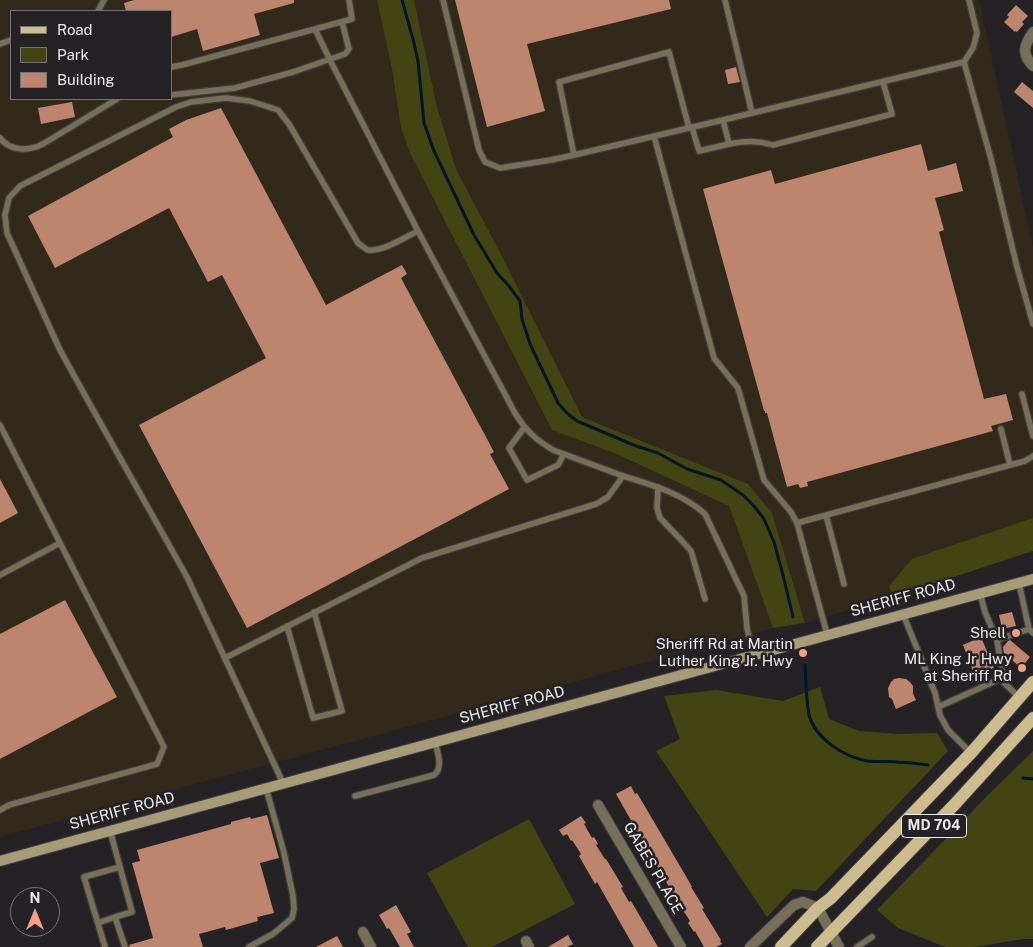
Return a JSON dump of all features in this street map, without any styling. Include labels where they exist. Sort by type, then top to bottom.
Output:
[{"type":"main road","name":"SHERIFF ROAD","points":[[0,861],[1033,579]]},
{"type":"main road","name":"MD 704","points":[[781,947],[971,753],[1033,682]]},
{"type":"main road","name":"MD 704","points":[[817,947],[955,804],[1033,718]]},
{"type":"street","points":[[1033,32],[1025,50],[1027,60],[1033,66]]},
{"type":"street","name":"GABES PLACE","points":[[598,805],[681,947]]},
{"type":"street","points":[[750,947],[794,904],[803,902],[818,908],[839,947]]},
{"type":"street","points":[[363,932],[371,947]]},
{"type":"lane","points":[[172,67],[182,66],[352,19],[349,0]]},
{"type":"lane","points":[[443,0],[479,150],[485,162],[500,168],[574,155],[964,62],[973,48],[977,33],[968,0]]},
{"type":"lane","points":[[725,0],[752,113]]},
{"type":"lane","points":[[172,95],[235,88],[293,72],[345,54],[349,49],[342,22]]},
{"type":"lane","points":[[315,29],[418,231],[524,428],[553,450],[677,494],[705,514],[744,596],[747,628],[753,655]]},
{"type":"lane","points":[[574,155],[559,82],[670,52],[690,128],[699,151],[751,140],[773,145],[892,114],[883,82]]},
{"type":"lane","points":[[964,62],[1033,324]]},
{"type":"lane","points":[[283,783],[187,578],[87,399],[47,322],[7,233],[5,215],[9,198],[20,186],[176,107],[191,102],[226,98],[250,101],[278,110],[289,124],[358,243],[367,250],[380,249],[392,245],[418,231]]},
{"type":"lane","points":[[0,138],[3,143],[16,149],[33,149],[115,100]]},
{"type":"lane","points":[[723,120],[729,144]]},
{"type":"lane","points":[[654,136],[714,358],[738,388],[764,480],[792,512],[827,634]]},
{"type":"lane","points":[[1022,394],[1033,436]]},
{"type":"lane","points":[[0,425],[164,746],[157,764],[9,805],[0,810]]},
{"type":"lane","points":[[524,428],[509,448],[527,480],[558,465],[564,454]]},
{"type":"lane","points":[[1001,429],[1010,465]]},
{"type":"lane","points":[[796,523],[1025,461],[1033,456]]},
{"type":"lane","points":[[225,658],[422,558],[596,504],[608,497],[623,476]]},
{"type":"lane","points":[[658,487],[657,514],[691,551],[705,599]]},
{"type":"lane","points":[[826,515],[844,584]]},
{"type":"lane","points":[[0,575],[60,543]]},
{"type":"lane","points":[[997,640],[1031,631],[1019,583]]},
{"type":"lane","points":[[980,593],[985,612],[997,640],[1002,671],[1000,679]]},
{"type":"lane","points":[[287,626],[312,718],[342,712],[314,612]]},
{"type":"lane","points":[[903,614],[935,693],[940,715],[948,730],[971,753]]},
{"type":"lane","points":[[938,707],[1000,679]]},
{"type":"lane","points":[[1000,679],[1020,698]]},
{"type":"lane","points":[[355,796],[434,775],[438,772],[439,767],[435,741]]},
{"type":"lane","points":[[249,947],[273,934],[292,918],[294,909],[294,896],[266,788]]},
{"type":"lane","points":[[98,923],[132,912],[110,830]]},
{"type":"lane","points":[[105,947],[84,877],[120,867]]},
{"type":"lane","points":[[115,917],[125,947]]},
{"type":"lane","points":[[857,947],[872,937]]},
{"type":"shaded area","points":[[0,0],[377,0],[392,69],[401,128],[410,153],[552,430],[614,453],[729,506],[773,628],[0,837]]},
{"type":"shaded area","points":[[414,0],[979,0],[1033,247],[1033,518],[889,586],[892,597],[805,623],[772,513],[748,484],[582,417],[503,258],[456,169],[437,107]]},
{"type":"green space","points":[[377,0],[414,0],[437,107],[456,169],[503,258],[582,417],[748,484],[772,513],[805,623],[773,628],[729,506],[614,453],[552,430],[410,153],[401,128],[392,69]]},
{"type":"green space","points":[[1033,518],[1033,551],[892,597],[889,586],[912,559]]},
{"type":"green space","points":[[820,687],[829,719],[859,731],[898,734],[937,733],[948,751],[816,891],[793,889],[767,917],[656,751],[680,739],[664,696],[716,690],[783,701]]},
{"type":"green space","points":[[1033,751],[1033,939],[975,947],[945,947],[898,928],[877,910],[988,795]]},
{"type":"green space","points":[[529,819],[575,904],[492,947],[468,947],[427,873]]},
{"type":"building","points":[[134,0],[294,0],[294,3],[254,14],[260,35],[203,51],[197,29],[172,37],[172,10],[126,10],[124,3]]},
{"type":"building","points":[[455,0],[669,0],[671,9],[527,44],[545,111],[487,127]]},
{"type":"building","points":[[1016,5],[1028,16],[1022,22],[1024,24],[1015,32],[1004,22],[1009,17],[1007,15]]},
{"type":"building","points":[[736,67],[740,82],[728,84],[725,70]]},
{"type":"building","points":[[1022,82],[1033,91],[1033,108],[1014,92]]},
{"type":"building","points":[[72,102],[75,117],[41,124],[38,108]]},
{"type":"building","points":[[221,108],[326,305],[402,265],[407,274],[401,278],[494,452],[490,454],[509,489],[247,628],[139,425],[266,358],[222,275],[208,282],[169,208],[55,268],[28,216],[173,137],[169,129],[186,120]]},
{"type":"building","points":[[921,144],[928,171],[956,163],[963,191],[935,198],[944,230],[939,232],[984,399],[1006,394],[1013,420],[991,426],[993,431],[807,482],[808,486],[800,488],[798,484],[787,487],[767,413],[764,411],[703,189],[771,170],[775,184]]},
{"type":"building","points":[[0,479],[18,513],[0,523]]},
{"type":"building","points":[[65,600],[117,697],[0,759],[0,634]]},
{"type":"building","points":[[1012,612],[1016,626],[1002,629],[999,615]]},
{"type":"building","points":[[981,637],[994,668],[975,676],[963,645]]},
{"type":"building","points":[[1010,640],[1030,657],[1021,668],[1004,653],[1003,647]]},
{"type":"building","points":[[899,678],[910,682],[913,686],[913,694],[916,700],[896,709],[892,699],[889,697],[888,688],[894,679]]},
{"type":"building","points":[[631,786],[687,878],[722,944],[716,947],[704,947],[688,923],[690,921],[616,794]]},
{"type":"building","points":[[267,815],[279,858],[260,863],[274,913],[257,917],[258,921],[226,930],[225,927],[199,934],[203,947],[130,947],[129,945],[153,938],[132,863],[140,861],[137,850],[231,824],[231,822]]},
{"type":"building","points":[[581,816],[592,838],[594,837],[598,844],[596,845],[623,887],[621,888],[629,902],[631,901],[658,947],[634,947],[597,882],[595,884],[579,856],[581,854],[567,834],[563,836],[559,830]]},
{"type":"building","points":[[396,905],[411,932],[407,934],[414,947],[400,947],[379,915]]},
{"type":"building","points":[[568,935],[573,944],[567,947],[548,947]]},
{"type":"building","points":[[337,936],[343,947],[316,947]]},
{"type":"waterway","points":[[402,0],[418,61],[424,123],[434,151],[474,235],[497,273],[520,301],[522,319],[530,344],[558,403],[577,421],[636,446],[658,453],[687,469],[721,480],[743,495],[764,519],[774,542],[793,617]]},
{"type":"waterway","points":[[805,665],[809,715],[812,723],[824,739],[840,751],[858,759],[928,765]]},
{"type":"waterway","points":[[1023,778],[1033,779]]},
{"type":"place","name":"Shell","points":[[1016,633]]},
{"type":"place","name":"Sheriff Rd at Martin Luther King Jr. Hwy","points":[[803,653]]},
{"type":"place","name":"ML King Jr Hwy at Sheriff Rd","points":[[1022,668]]}]
